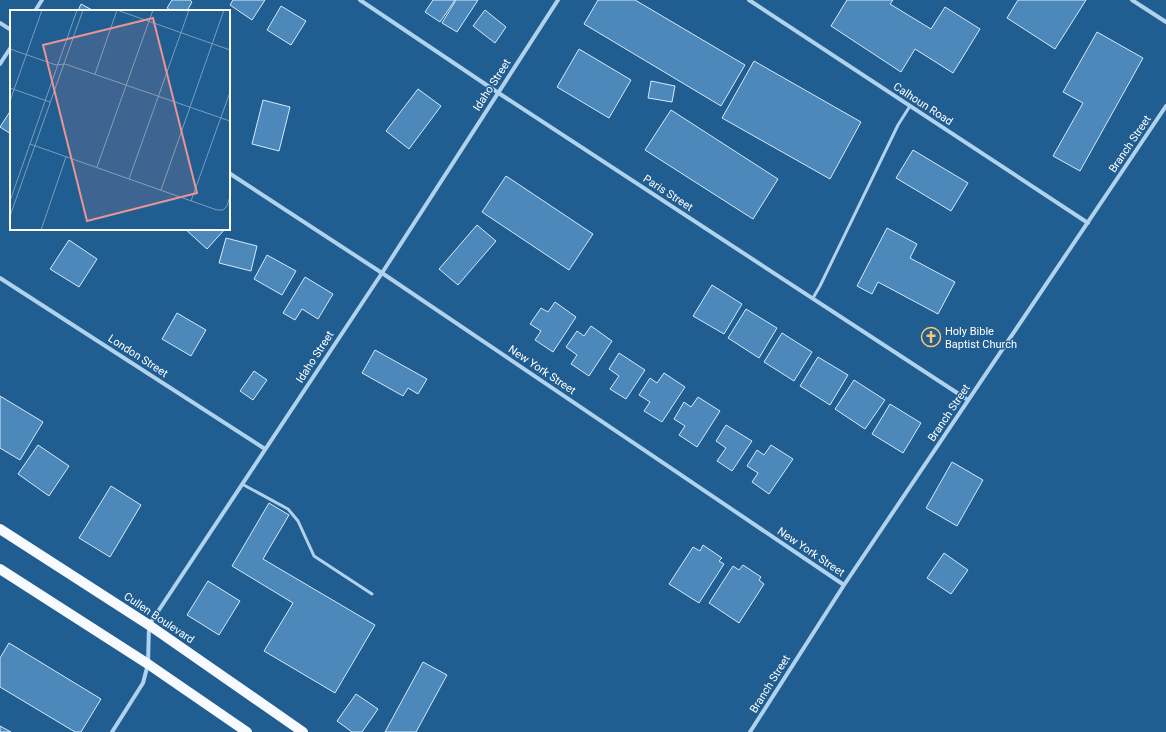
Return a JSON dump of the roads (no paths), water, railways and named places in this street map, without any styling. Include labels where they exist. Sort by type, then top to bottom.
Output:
[{"type":"main road","name":"Cullen Boulevard","points":[[0,529],[149,625],[303,732]]},
{"type":"main road","points":[[0,569],[148,664],[247,732]]},
{"type":"street","points":[[36,10],[42,0]]},
{"type":"street","name":"Paris Street","points":[[360,0],[968,400]]},
{"type":"street","name":"Idaho Street","points":[[149,625],[382,273],[558,0]]},
{"type":"street","name":"Calhoun Road","points":[[748,0],[1088,223]]},
{"type":"street","points":[[1132,0],[1166,22]]},
{"type":"street","points":[[0,23],[10,29]]},
{"type":"street","points":[[0,64],[10,49]]},
{"type":"street","name":"Branch Street","points":[[750,732],[844,585],[1166,106]]},
{"type":"street","name":"New York Street","points":[[230,174],[382,273],[844,585]]},
{"type":"street","name":"London Street","points":[[0,278],[265,449]]},
{"type":"street","points":[[112,732],[143,683],[148,664],[149,625]]},
{"type":"lane","points":[[813,298],[898,126],[910,106]]},
{"type":"lane","points":[[242,484],[288,509],[298,521],[314,556],[372,594]]},
{"type":"place","name":"Holy Bible Baptist Church","points":[[931,337]]}]
